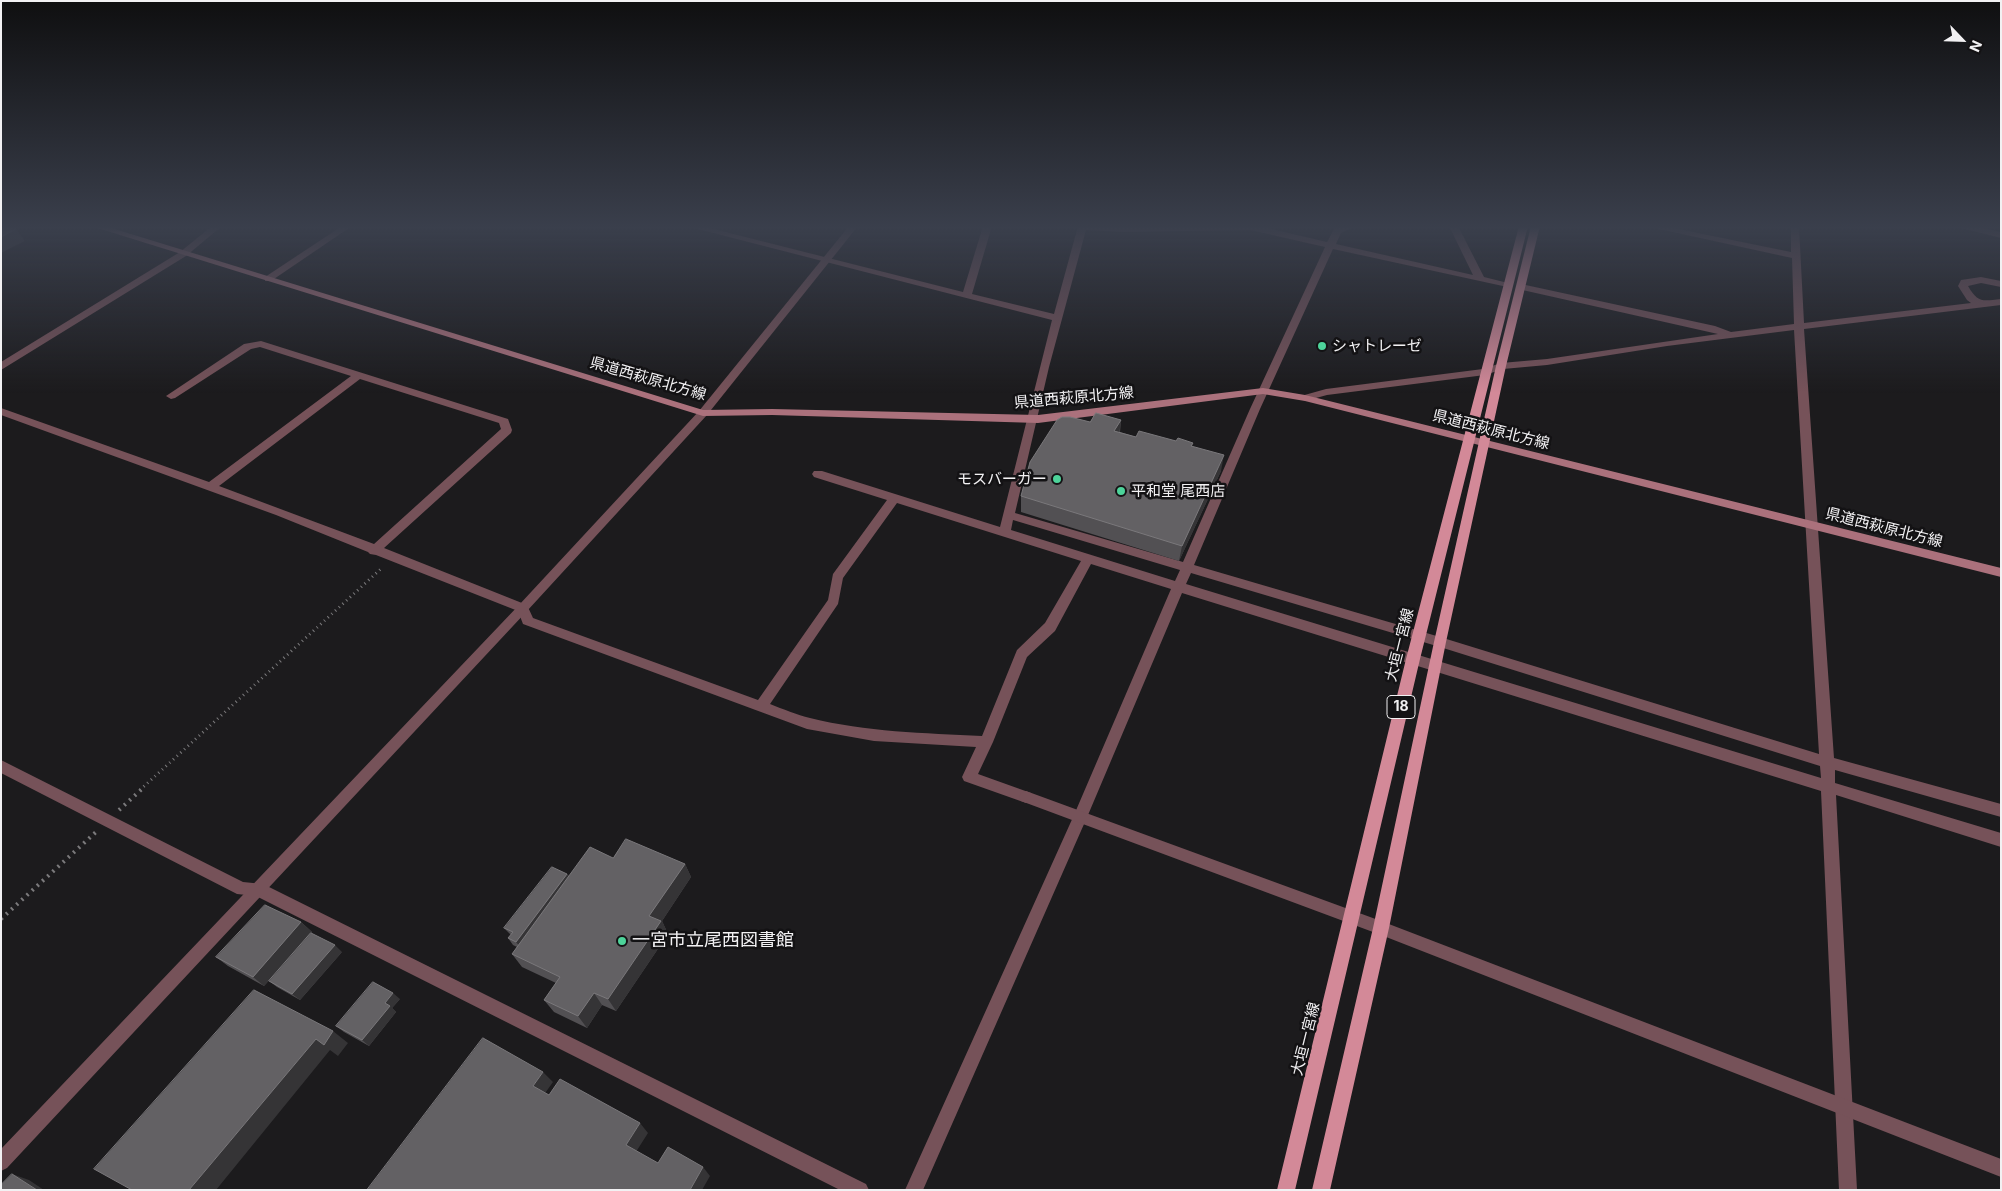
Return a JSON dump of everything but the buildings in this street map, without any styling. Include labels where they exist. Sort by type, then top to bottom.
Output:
[{"type":"main road","name":"県道西萩原北方線","points":[[276,282],[703,413],[772,412],[1031,419],[1135,408],[1263,391],[1305,398],[2001,573]]},
{"type":"main road","name":"大垣一宮線","points":[[1321,1190],[1381,928],[1435,665],[1502,366],[1516,282]]},
{"type":"main road","name":"大垣一宮線","points":[[1286,1190],[1353,917],[1413,659],[1485,372],[1517,282]]},
{"type":"street","points":[[1,367],[139,282]]},
{"type":"street","points":[[1,1162],[523,608],[703,413],[809,282]]},
{"type":"street","points":[[913,282],[1057,318]]},
{"type":"street","points":[[967,295],[971,282]]},
{"type":"street","points":[[1004,533],[1031,419],[1067,282]]},
{"type":"street","points":[[914,1190],[1081,815],[1177,586],[1314,282]]},
{"type":"street","points":[[1493,282],[1714,329],[1730,335]]},
{"type":"street","points":[[1798,282],[1799,328],[1827,762],[1848,1190]]},
{"type":"street","points":[[1968,282],[1964,282],[1963,286],[1967,294],[1982,305]]},
{"type":"street","points":[[1305,398],[1326,392],[1485,372],[1502,366],[1547,362],[1730,335],[2001,302]]},
{"type":"street","points":[[171,396],[248,346],[261,344],[504,421],[507,430],[374,551]]},
{"type":"street","points":[[210,488],[359,375]]},
{"type":"street","points":[[1,411],[280,512],[374,551],[523,608],[528,621],[808,723],[838,731],[879,736],[986,742]]},
{"type":"street","points":[[818,474],[2001,840]]},
{"type":"street","points":[[762,705],[834,601],[837,577],[894,498]]},
{"type":"street","points":[[1009,515],[1440,642],[1827,762],[2001,811]]},
{"type":"street","points":[[1088,559],[1050,626],[1022,654],[986,742],[969,777],[1081,815],[1353,917],[1843,1109],[2001,1168]]},
{"type":"street","points":[[1,766],[242,889],[258,889],[860,1190]]},
{"type":"path","points":[[1,919],[392,558]]},
{"type":"place","name":"シャトレーゼ","points":[[1322,346]]},
{"type":"place","name":"モスバーガー","points":[[1057,479]]},
{"type":"place","name":"平和堂 尾西店","points":[[1121,491]]},
{"type":"place","name":"一宮市立尾西図書館","points":[[622,941]]}]
